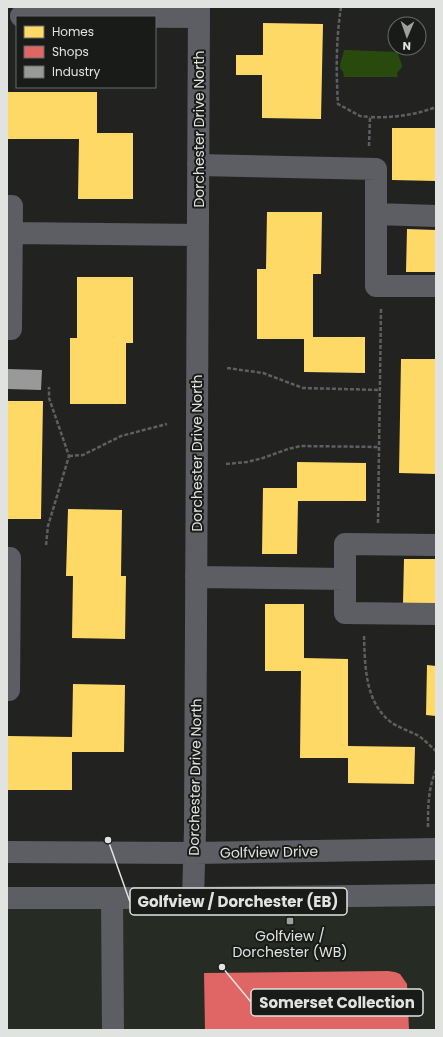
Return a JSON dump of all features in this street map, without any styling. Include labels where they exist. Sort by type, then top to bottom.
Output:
[{"type":"street","points":[[21,16],[199,12]]},
{"type":"street","name":"Dorchester Drive North","points":[[193,898],[199,12]]},
{"type":"street","points":[[198,165],[376,169],[376,286],[436,286]]},
{"type":"street","points":[[7,206],[12,206],[11,329],[7,329]]},
{"type":"street","points":[[376,214],[436,216]]},
{"type":"street","points":[[12,234],[198,235]]},
{"type":"street","points":[[436,545],[345,544],[345,613],[436,614]]},
{"type":"street","points":[[7,558],[10,558],[7,690]]},
{"type":"street","points":[[196,577],[345,578]]},
{"type":"street","name":"Golfview Drive","points":[[7,852],[194,853],[436,849]]},
{"type":"street","points":[[7,898],[193,898],[436,895]]},
{"type":"street","points":[[112,898],[113,1030]]},
{"type":"path","points":[[341,7],[338,26],[338,104],[360,116],[370,117],[406,115],[436,107]]},
{"type":"path","points":[[370,117],[370,134]]},
{"type":"path","points":[[378,512],[380,320]]},
{"type":"path","points":[[227,368],[263,373],[303,388],[380,390]]},
{"type":"path","points":[[46,545],[48,526],[69,456],[49,398],[49,387]]},
{"type":"path","points":[[69,456],[83,454],[121,436],[167,424]]},
{"type":"path","points":[[226,464],[247,462],[263,458],[288,448],[300,446],[379,447]]},
{"type":"path","points":[[364,648],[368,687],[374,703],[381,713],[393,723],[418,736],[436,751]]},
{"type":"path","points":[[428,828],[428,802],[431,782],[436,770]]},
{"type":"shaded area","points":[[344,50],[387,52],[387,56],[399,56],[402,67],[397,73],[398,77],[344,77],[340,68]]},
{"type":"shaded area","points":[[436,901],[436,1030],[7,1030],[7,904]]},
{"type":"building: Homes","points":[[263,23],[323,24],[321,119],[262,118],[262,75],[236,75],[236,55],[263,55]]},
{"type":"building: Homes","points":[[7,92],[97,92],[97,133],[133,133],[133,199],[78,199],[79,139],[7,139]]},
{"type":"building: Homes","points":[[392,128],[436,128],[436,181],[392,180]]},
{"type":"building: Homes","points":[[267,212],[322,212],[321,274],[313,274],[313,337],[365,337],[365,373],[304,372],[304,339],[257,339],[257,269],[266,269]]},
{"type":"building: Homes","points":[[407,229],[436,230],[436,272],[406,272]]},
{"type":"building: Homes","points":[[77,277],[133,277],[133,343],[126,343],[126,404],[70,404],[70,338],[77,338]]},
{"type":"building: Homes","points":[[401,359],[436,359],[436,474],[399,473]]},
{"type":"building: Homes","points":[[7,401],[43,401],[41,519],[7,519]]},
{"type":"building: Homes","points":[[297,462],[366,463],[366,501],[298,501],[297,554],[262,554],[263,488],[297,488]]},
{"type":"building: Homes","points":[[68,509],[122,510],[121,576],[126,576],[125,639],[72,638],[73,576],[66,576]]},
{"type":"building: Homes","points":[[404,559],[436,559],[436,603],[403,603]]},
{"type":"building: Homes","points":[[265,604],[304,604],[304,658],[348,659],[348,746],[415,747],[414,784],[348,783],[348,758],[300,758],[301,671],[265,671]]},
{"type":"building: Homes","points":[[427,665],[436,666],[436,716],[426,715]]},
{"type":"building: Homes","points":[[73,684],[125,685],[124,752],[72,752],[72,790],[8,790],[8,736],[72,737]]},
{"type":"building: Shops","points":[[388,971],[400,974],[407,984],[409,1030],[205,1030],[204,973]]},
{"type":"building: Industry","points":[[7,369],[42,370],[41,390],[7,389]]},
{"type":"place","name":"Golfview / Dorchester (EB)","points":[[108,840]]},
{"type":"place","name":"Golfview / Dorchester (WB)","points":[[290,921]]},
{"type":"place","name":"Somerset Collection","points":[[222,967]]}]
